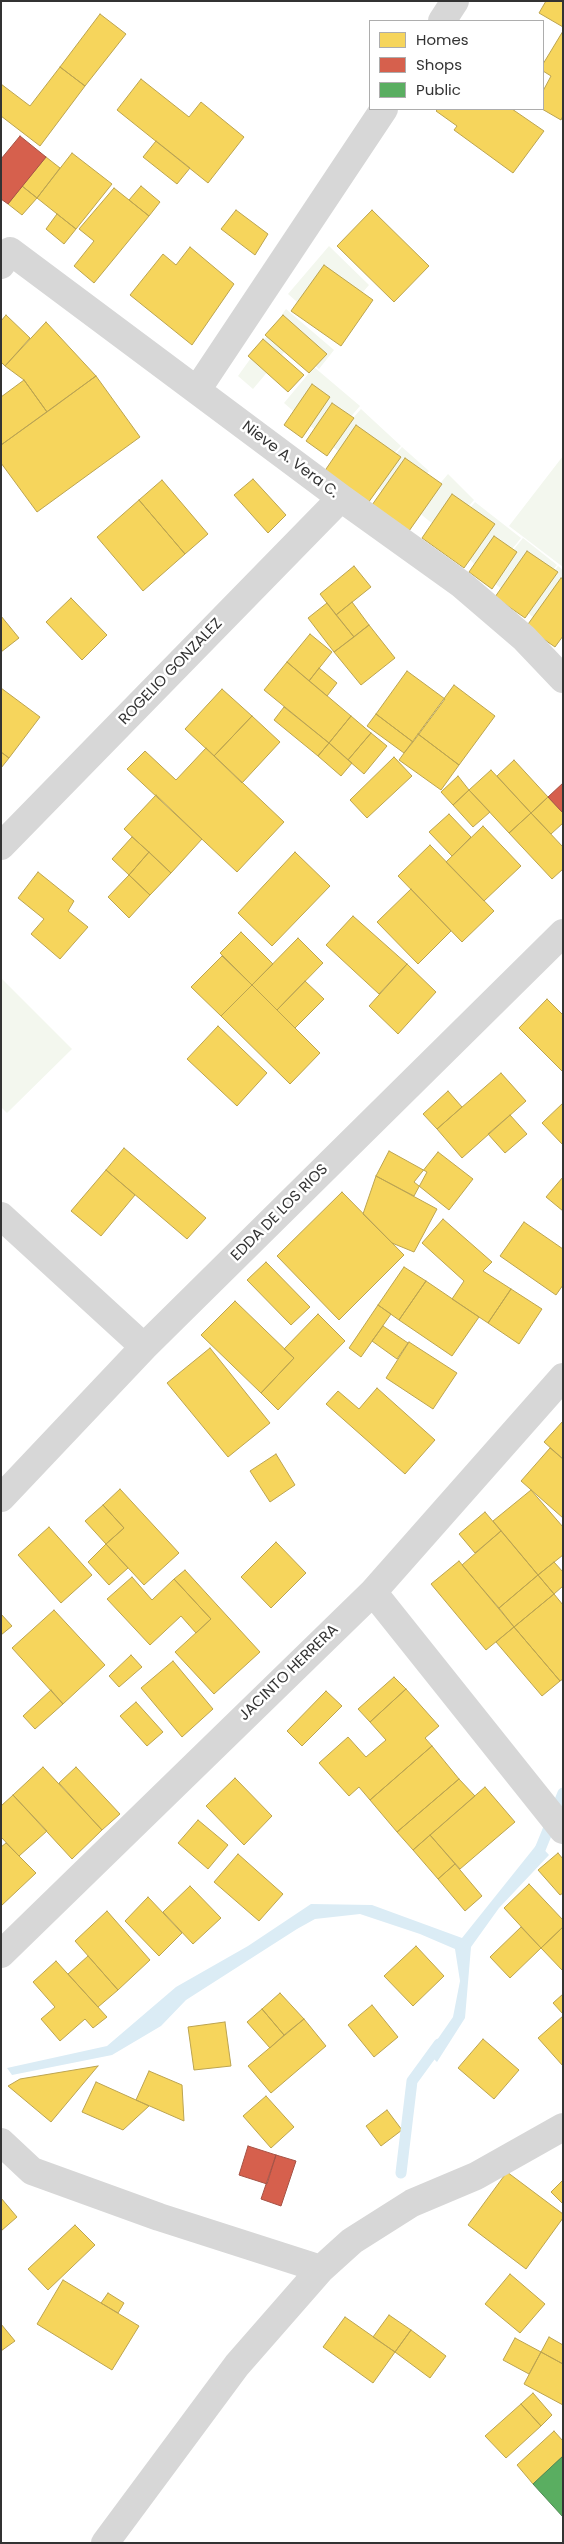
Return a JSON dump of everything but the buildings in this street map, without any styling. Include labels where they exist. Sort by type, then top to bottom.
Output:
[{"type":"street","points":[[443,20],[455,1]]},
{"type":"street","points":[[197,390],[383,110]]},
{"type":"street","name":"Nieve A. Vera C.","points":[[5,258],[197,390],[341,498],[461,584],[524,638],[563,678]]},
{"type":"street","name":"ROGELIO GONZALEZ","points":[[1,846],[341,498]]},
{"type":"street","name":"EDDA DE LOS RIOS","points":[[1,1498],[144,1346],[563,933]]},
{"type":"street","points":[[1,1216],[144,1346]]},
{"type":"street","name":"JACINTO HERRERA","points":[[1,1954],[373,1592],[563,1377]]},
{"type":"street","points":[[373,1592],[563,1830]]},
{"type":"street","points":[[104,2543],[237,2365],[321,2269],[352,2241],[412,2203],[476,2176],[563,2127]]},
{"type":"street","points":[[1,2142],[32,2171],[158,2217],[321,2269]]},
{"type":"shaded area","points":[[329,246],[369,285],[330,331],[288,294]]},
{"type":"shaded area","points":[[286,309],[334,350],[319,369],[290,345],[253,389],[238,376]]},
{"type":"shaded area","points":[[314,367],[360,406],[329,442],[284,403]]},
{"type":"shaded area","points":[[361,409],[401,446],[370,479],[330,444]]},
{"type":"shaded area","points":[[402,447],[429,471],[398,506],[371,482]]},
{"type":"shaded area","points":[[563,456],[563,567],[509,526]]},
{"type":"shaded area","points":[[448,474],[474,500],[445,534],[417,511]]},
{"type":"shaded area","points":[[475,502],[521,538],[489,578],[445,536]]},
{"type":"shaded area","points":[[523,538],[557,565],[523,608],[490,579]]},
{"type":"shaded area","points":[[558,566],[563,570],[563,630],[556,639],[524,609]]},
{"type":"shaded area","points":[[1,978],[72,1049],[7,1113],[1,1107]]},
{"type":"shaded area","points":[[538,1843],[549,1855],[499,1908],[471,1947],[465,2018],[437,2062],[428,2053],[453,2017],[460,1981],[455,1949],[420,1934],[360,1914],[315,1919],[297,1929],[186,2000],[161,2026],[112,2055],[12,2075],[7,2068],[107,2046],[176,1987],[248,1946],[311,1904],[372,1905],[462,1938]]},
{"type":"waterway","points":[[534,1858],[539,1852],[563,1793]]},
{"type":"waterway","points":[[401,2173],[412,2081],[439,2044]]}]
